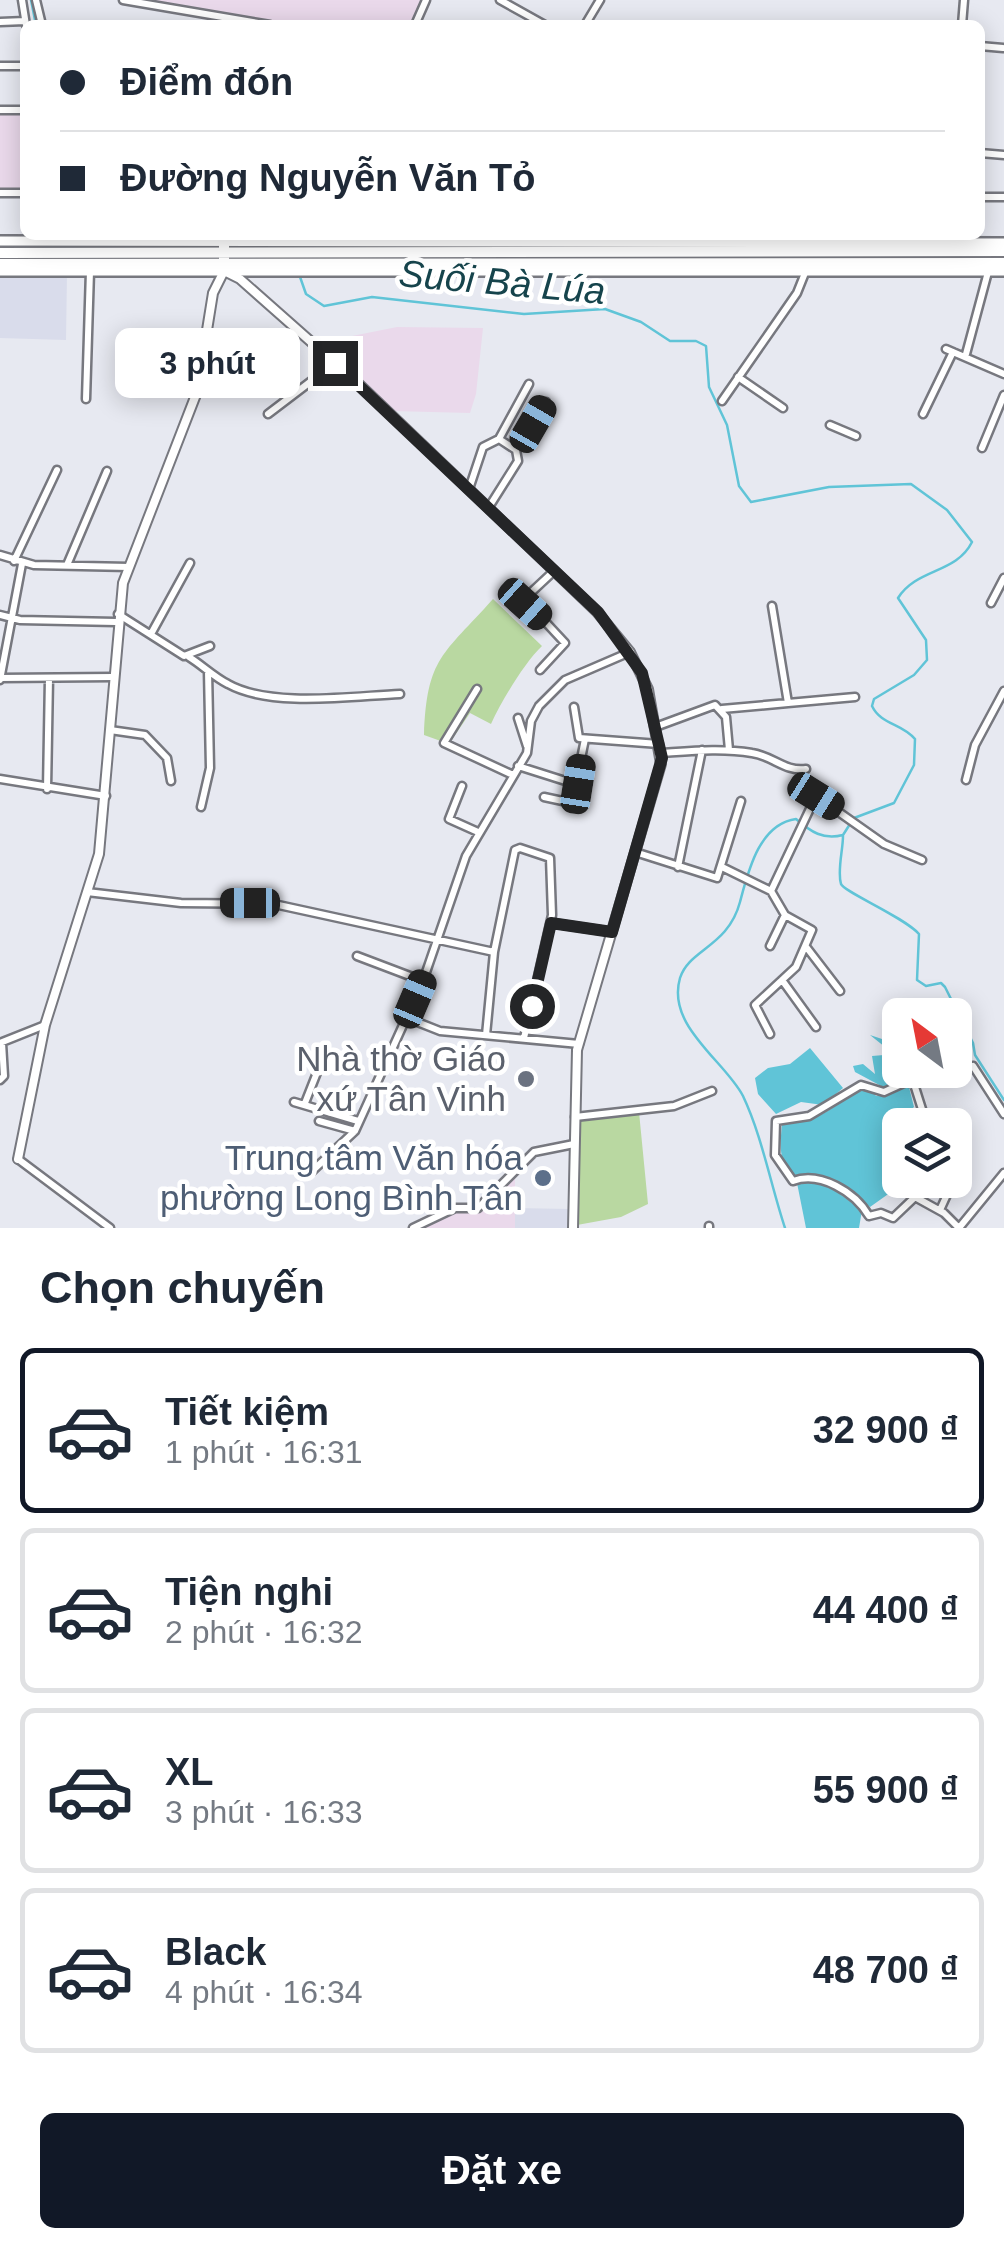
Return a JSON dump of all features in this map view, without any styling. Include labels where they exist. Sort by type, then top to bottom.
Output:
[{"type":"highway","points":[[0,252],[48,243],[304,258],[496,244],[795,244],[947,254],[1004,263]]},
{"type":"highway","points":[[347,253],[592,268],[807,269],[1004,251]]},
{"type":"highway","points":[[0,267],[225,252]]},
{"type":"main road","points":[[0,241],[137,240]]},
{"type":"main road","points":[[171,240],[225,252],[288,258],[347,253]]},
{"type":"main road","points":[[947,254],[1004,243]]},
{"type":"main road","points":[[0,267],[90,270],[225,252]]},
{"type":"main road","points":[[947,254],[988,272],[1004,272]]},
{"type":"street","points":[[123,0],[239,20]]},
{"type":"street","points":[[500,0],[537,20]]},
{"type":"street","points":[[110,1228],[100,1227],[102,1219],[18,1158],[46,1025],[99,854],[116,618],[130,567],[186,425],[208,342],[213,292],[225,252]]},
{"type":"street","points":[[225,252],[240,280],[335,363],[556,570],[630,652],[648,689],[660,748],[635,852],[578,1044],[573,1228]]},
{"type":"street","points":[[722,401],[807,269]]},
{"type":"street","points":[[86,399],[90,270]]},
{"type":"street","points":[[966,354],[988,272]]},
{"type":"street","points":[[152,342],[208,342]]},
{"type":"street","points":[[923,414],[950,350],[1004,374]]},
{"type":"street","points":[[268,414],[335,363]]},
{"type":"street","points":[[738,376],[783,408]]},
{"type":"street","points":[[469,490],[482,447],[499,439],[529,384]]},
{"type":"street","points":[[982,448],[1004,395]]},
{"type":"street","points":[[489,507],[518,462],[516,450],[546,402]]},
{"type":"street","points":[[830,425],[856,436]]},
{"type":"street","points":[[499,439],[516,450]]},
{"type":"street","points":[[57,470],[18,562],[0,679],[112,677]]},
{"type":"street","points":[[67,565],[107,471]]},
{"type":"street","points":[[0,555],[18,562],[130,567]]},
{"type":"street","points":[[151,634],[190,563]]},
{"type":"street","points":[[540,670],[563,648],[564,639],[524,599],[556,570]]},
{"type":"street","points":[[991,603],[1004,578]]},
{"type":"street","points":[[772,606],[788,703]]},
{"type":"street","points":[[0,615],[116,618],[151,634],[228,685],[250,692],[305,698],[400,694]]},
{"type":"street","points":[[189,657],[210,646]]},
{"type":"street","points":[[308,1175],[355,1130],[423,980],[478,832],[528,748],[531,721],[556,685],[630,652]]},
{"type":"street","points":[[201,807],[210,768],[208,669]]},
{"type":"street","points":[[47,789],[50,678]]},
{"type":"street","points":[[476,688],[444,743],[512,774]]},
{"type":"street","points":[[966,780],[975,745],[1004,692]]},
{"type":"street","points":[[658,726],[707,704],[722,709],[855,697]]},
{"type":"street","points":[[574,706],[577,735],[585,739],[660,748],[729,750],[765,756],[794,771],[806,770]]},
{"type":"street","points":[[722,709],[729,727],[729,750]]},
{"type":"street","points":[[518,718],[528,748]]},
{"type":"street","points":[[110,730],[145,735],[167,758],[171,781]]},
{"type":"street","points":[[544,797],[572,803],[585,739]]},
{"type":"street","points":[[678,867],[702,750]]},
{"type":"street","points":[[518,766],[578,785]]},
{"type":"street","points":[[0,779],[106,796]]},
{"type":"street","points":[[462,786],[448,820],[478,832]]},
{"type":"street","points":[[771,891],[816,796],[902,854],[922,860]]},
{"type":"street","points":[[635,852],[712,878],[720,876],[740,801]]},
{"type":"street","points":[[486,1034],[494,952],[516,849],[550,858],[551,923],[524,1038]]},
{"type":"street","points":[[724,868],[771,891],[785,915],[812,930],[808,948],[754,1007],[770,1034]]},
{"type":"street","points":[[87,892],[181,903],[274,904],[494,952]]},
{"type":"street","points":[[770,946],[785,915]]},
{"type":"street","points":[[551,923],[612,932]]},
{"type":"street","points":[[808,948],[840,991]]},
{"type":"street","points":[[357,956],[423,980]]},
{"type":"street","points":[[782,980],[816,1027]]},
{"type":"street","points":[[407,1018],[423,1028],[578,1044]]},
{"type":"street","points":[[0,1080],[4,1076],[1,1042],[46,1025]]},
{"type":"street","points":[[306,1104],[320,1065]]},
{"type":"street","points":[[973,1066],[1004,1114]]},
{"type":"street","points":[[914,1198],[893,1218],[881,1213],[869,1216],[840,1190],[816,1178],[793,1181],[775,1155],[776,1121],[810,1116],[861,1085],[884,1092],[906,1082],[914,1084],[922,1108]]},
{"type":"street","points":[[574,1117],[674,1106],[712,1091]]},
{"type":"street","points":[[300,1093],[306,1104]]},
{"type":"street","points":[[294,1102],[358,1122]]},
{"type":"street","points":[[318,1121],[355,1130]]},
{"type":"street","points":[[413,1228],[455,1208],[482,1206],[534,1152],[574,1144]]},
{"type":"street","points":[[917,1198],[940,1210],[959,1228],[1004,1173]]},
{"type":"street","points":[[940,1210],[946,1198]]},
{"type":"shaded area","points":[[137,0],[424,0],[414,20],[255,20]]},
{"type":"shaded area","points":[[0,112],[20,112],[20,190],[0,190]]},
{"type":"shaded area","points":[[0,274],[67,274],[66,340],[0,338]]},
{"type":"shaded area","points":[[397,327],[483,328],[476,394],[470,413],[392,411],[317,343]]},
{"type":"shaded area","points":[[515,1174],[515,1228],[419,1228],[458,1209],[483,1208]]},
{"type":"shaded area","points":[[515,1208],[570,1209],[569,1228],[515,1228]]},
{"type":"green space","points":[[493,599],[542,646],[515,681],[491,724],[470,713],[449,744],[424,735],[434,672],[450,646]]},
{"type":"green space","points":[[639,1112],[648,1204],[621,1217],[577,1225],[578,1119]]},
{"type":"water","points":[[810,1048],[843,1088],[823,1105],[801,1102],[776,1114],[758,1094],[755,1078],[768,1068],[790,1064]]},
{"type":"water","points":[[882,1055],[882,1086],[855,1072],[853,1066],[863,1064],[875,1074],[872,1056]]},
{"type":"water","points":[[909,1088],[914,1107],[882,1108],[883,1198],[870,1207],[825,1177],[794,1176],[781,1153],[782,1124],[812,1119],[860,1091],[871,1089],[876,1096]]},
{"type":"water","points":[[822,1181],[862,1210],[859,1228],[806,1228],[797,1183]]},
{"type":"waterway","name":"Suối Bà Lúa","points":[[31,0],[35,20]]},
{"type":"waterway","name":"Suối Bà Lúa","points":[[299,274],[306,294],[324,306],[372,297],[524,314],[605,309],[641,322],[670,341],[696,341],[706,346],[709,387],[727,425],[739,486],[751,502],[829,487],[911,484],[947,510],[972,542],[956,560],[915,581],[898,598],[926,640],[927,660],[914,675],[874,699],[872,706],[881,717],[915,739],[914,765],[894,803],[854,818]]},
{"type":"waterway","name":"Suối Bà Lúa","points":[[785,1228],[750,1111],[735,1083],[700,1042],[681,1012],[680,978],[691,960],[727,929],[757,851],[773,830],[796,819],[818,834],[836,836],[843,835],[850,824]]},
{"type":"waterway","points":[[843,836],[841,884],[919,934],[917,980],[926,986],[941,983],[945,987],[973,1043],[975,1055],[1004,1100]]},
{"type":"place","name":"Nhà thờ Giáo xứ Tân Vinh","points":[[526,1079]]},
{"type":"place","name":"Trung tâm Văn hóa phường Long Bình Tân","points":[[543,1178]]},
{"type":"route","points":[[335,363],[598,612],[630,652],[648,689],[658,726],[662,764],[612,932],[551,923],[532,1006]]}]
